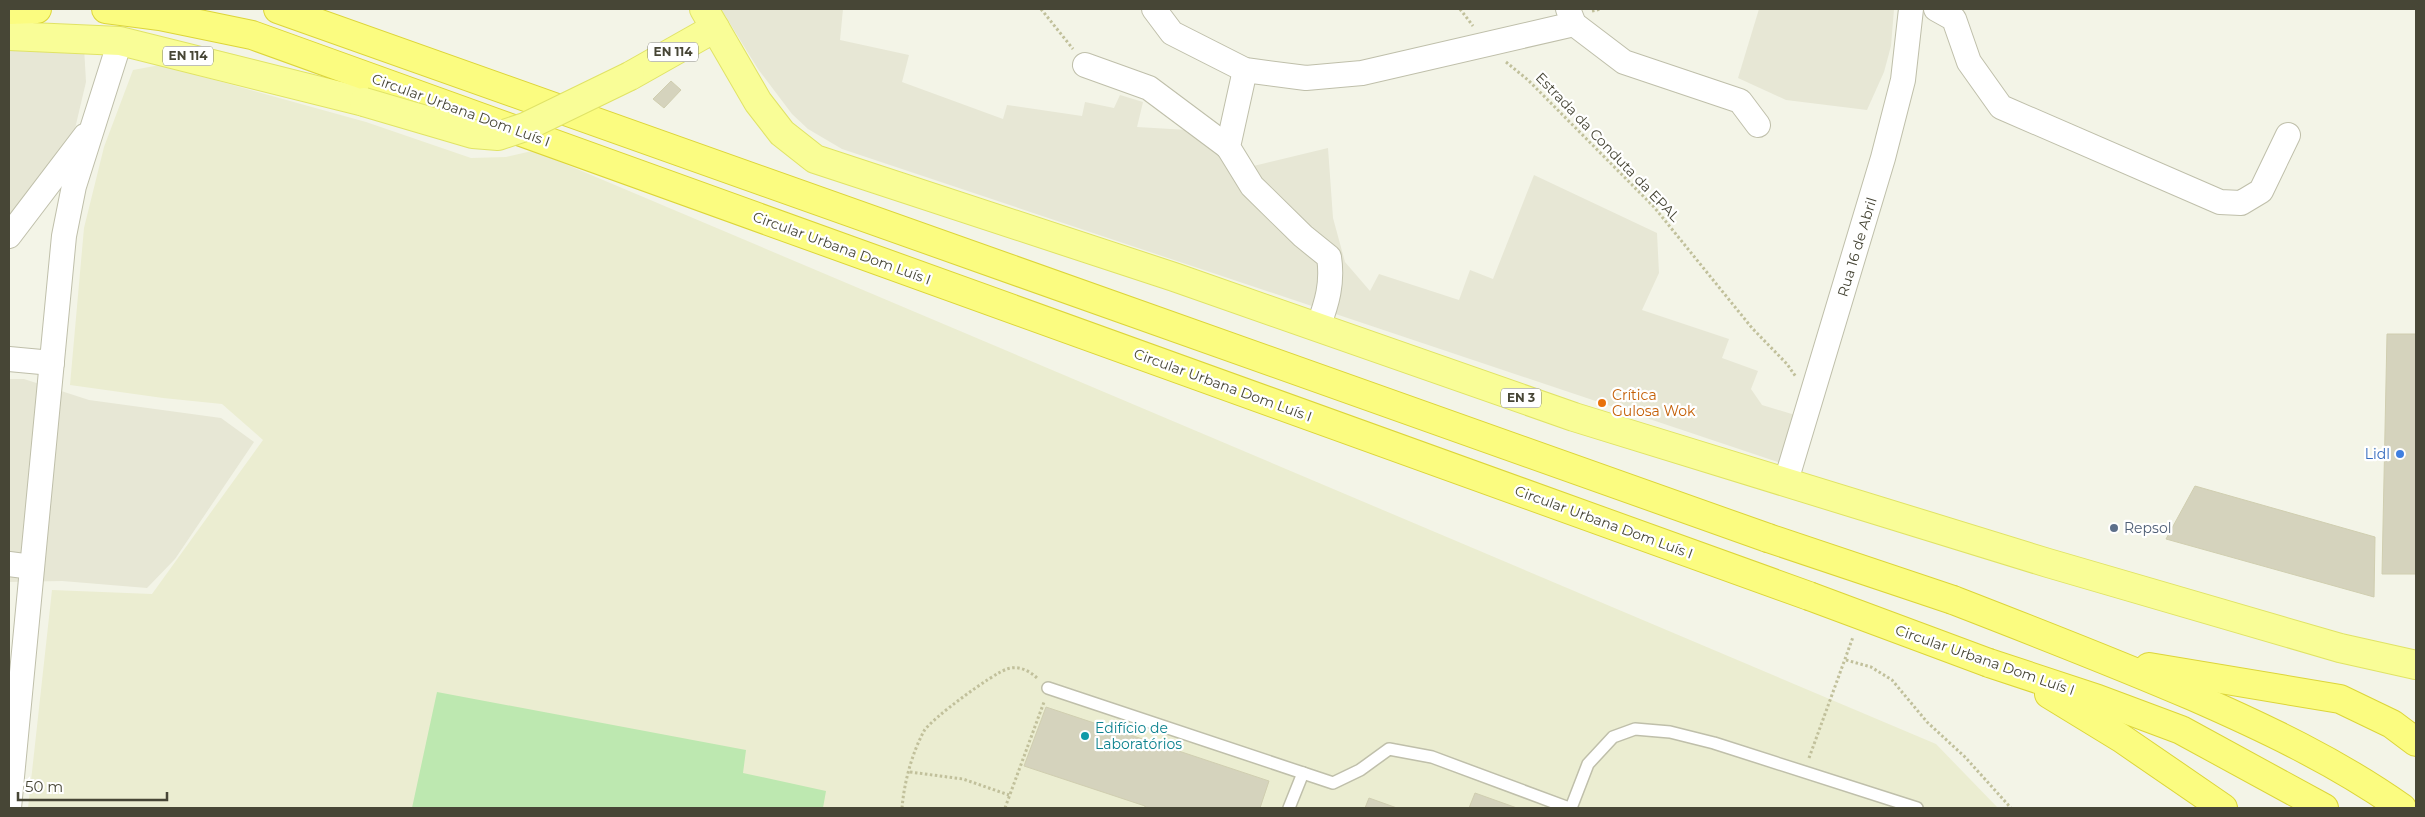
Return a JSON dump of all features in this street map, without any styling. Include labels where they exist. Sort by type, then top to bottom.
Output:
[{"type":"highway","points":[[9,10],[37,9]]},
{"type":"highway","name":"Circular Urbana Dom Luís I","points":[[106,9],[160,16],[252,35],[1809,596],[1998,666],[2098,699],[2181,730],[2324,808]]},
{"type":"highway","points":[[278,9],[1768,538],[1953,600],[2108,660],[2300,746],[2367,783],[2402,808]]},
{"type":"highway","points":[[2108,660],[2340,699],[2392,724],[2416,742]]},
{"type":"highway","points":[[1998,666],[2121,738],[2223,808]]},
{"type":"main road","name":"EN 114","points":[[9,36],[120,41],[364,102],[473,134],[498,136],[525,127],[630,76],[709,18]]},
{"type":"main road","name":"EN 3","points":[[709,18],[758,102],[782,133],[815,159],[1174,277],[1574,417],[2048,563],[2340,648],[2416,666]]},
{"type":"street","points":[[1154,9],[1172,33],[1245,70],[1306,78],[1362,73],[1488,43],[1571,17],[1624,62],[1740,101],[1758,125]]},
{"type":"street","name":"Rua 16 de Abril","points":[[1786,481],[1883,158],[1903,80],[1911,9]]},
{"type":"street","points":[[1936,9],[1954,19],[1969,62],[2001,107],[2220,202],[2241,203],[2261,191],[2288,135]]},
{"type":"street","points":[[9,808],[64,236],[74,186],[120,41]]},
{"type":"street","points":[[1085,65],[1149,88],[1228,147],[1252,186],[1303,236],[1329,257],[1332,276],[1328,301],[1318,327]]},
{"type":"street","points":[[1228,147],[1245,70]]},
{"type":"street","points":[[9,236],[45,186],[94,124]]},
{"type":"street","points":[[9,359],[52,363]]},
{"type":"street","points":[[9,564],[32,567]]},
{"type":"lane","points":[[1048,688],[1333,783],[1360,770],[1389,749],[1432,757],[1570,808],[1588,764],[1613,737],[1636,729],[1670,732],[1714,743],[1805,770],[1917,808]]},
{"type":"lane","points":[[1289,808],[1303,773]]},
{"type":"path","points":[[1041,9],[1085,65]]},
{"type":"path","name":"Estrada da Conduta da EPAL","points":[[1460,9],[1475,29],[1511,67],[1528,80],[1654,207],[1752,328],[1787,364],[1802,386],[1812,396]]},
{"type":"path","points":[[1805,770],[1846,660],[1871,667],[1892,680],[1927,722],[1965,757],[1987,785],[2011,808]]},
{"type":"path","points":[[902,808],[916,750],[925,729],[992,677],[1008,669],[1022,668],[1031,672],[1048,688],[1005,808]]},
{"type":"path","points":[[910,772],[963,779],[1010,795]]},
{"type":"shaded area","points":[[721,9],[843,9],[840,40],[909,55],[902,82],[1003,119],[1007,105],[1082,116],[1085,102],[1114,108],[1120,95],[1143,102],[1137,127],[1188,130],[1237,170],[1328,148],[1333,218],[1345,262],[1370,291],[1379,274],[1459,300],[1470,270],[1493,279],[1534,175],[1657,233],[1659,273],[1642,310],[1729,339],[1722,358],[1758,371],[1751,389],[1762,405],[1795,415],[1781,463],[842,149],[808,129],[792,114],[758,69]]},
{"type":"shaded area","points":[[1759,9],[1894,9],[1891,46],[1884,72],[1867,110],[1786,100],[1738,78]]},
{"type":"shaded area","points":[[84,47],[86,82],[73,137],[9,223],[9,49]]},
{"type":"shaded area","points":[[160,65],[366,122],[471,158],[506,157],[532,151],[551,158],[1936,744],[1998,808],[28,808],[52,590],[152,594],[263,440],[222,404],[70,385],[84,228],[104,147],[133,70]]},
{"type":"shaded area","points":[[9,379],[24,379],[89,400],[221,418],[254,442],[175,559],[147,588],[62,581],[9,582]]},
{"type":"green space","points":[[437,692],[746,750],[743,773],[826,791],[823,808],[412,808]]},
{"type":"building","points":[[671,81],[681,90],[664,108],[653,99]]},
{"type":"building","name":"Lidl","points":[[2387,334],[2416,334],[2416,574],[2382,574]]},
{"type":"building","points":[[2195,486],[2375,537],[2374,597],[2166,539]]},
{"type":"building","name":"Edifício de Laboratórios","points":[[1046,707],[1269,781],[1260,808],[1145,808],[1145,806],[1024,766]]},
{"type":"building","points":[[1475,793],[1517,808],[1469,808]]},
{"type":"building","points":[[1369,798],[1397,808],[1365,808]]},
{"type":"place","name":"Crítica Gulosa Wok","points":[[1602,403]]},
{"type":"place","name":"Lidl","points":[[2400,454]]},
{"type":"place","name":"Repsol","points":[[2114,528]]},
{"type":"place","name":"Edifício de Laboratórios","points":[[1085,736]]}]
